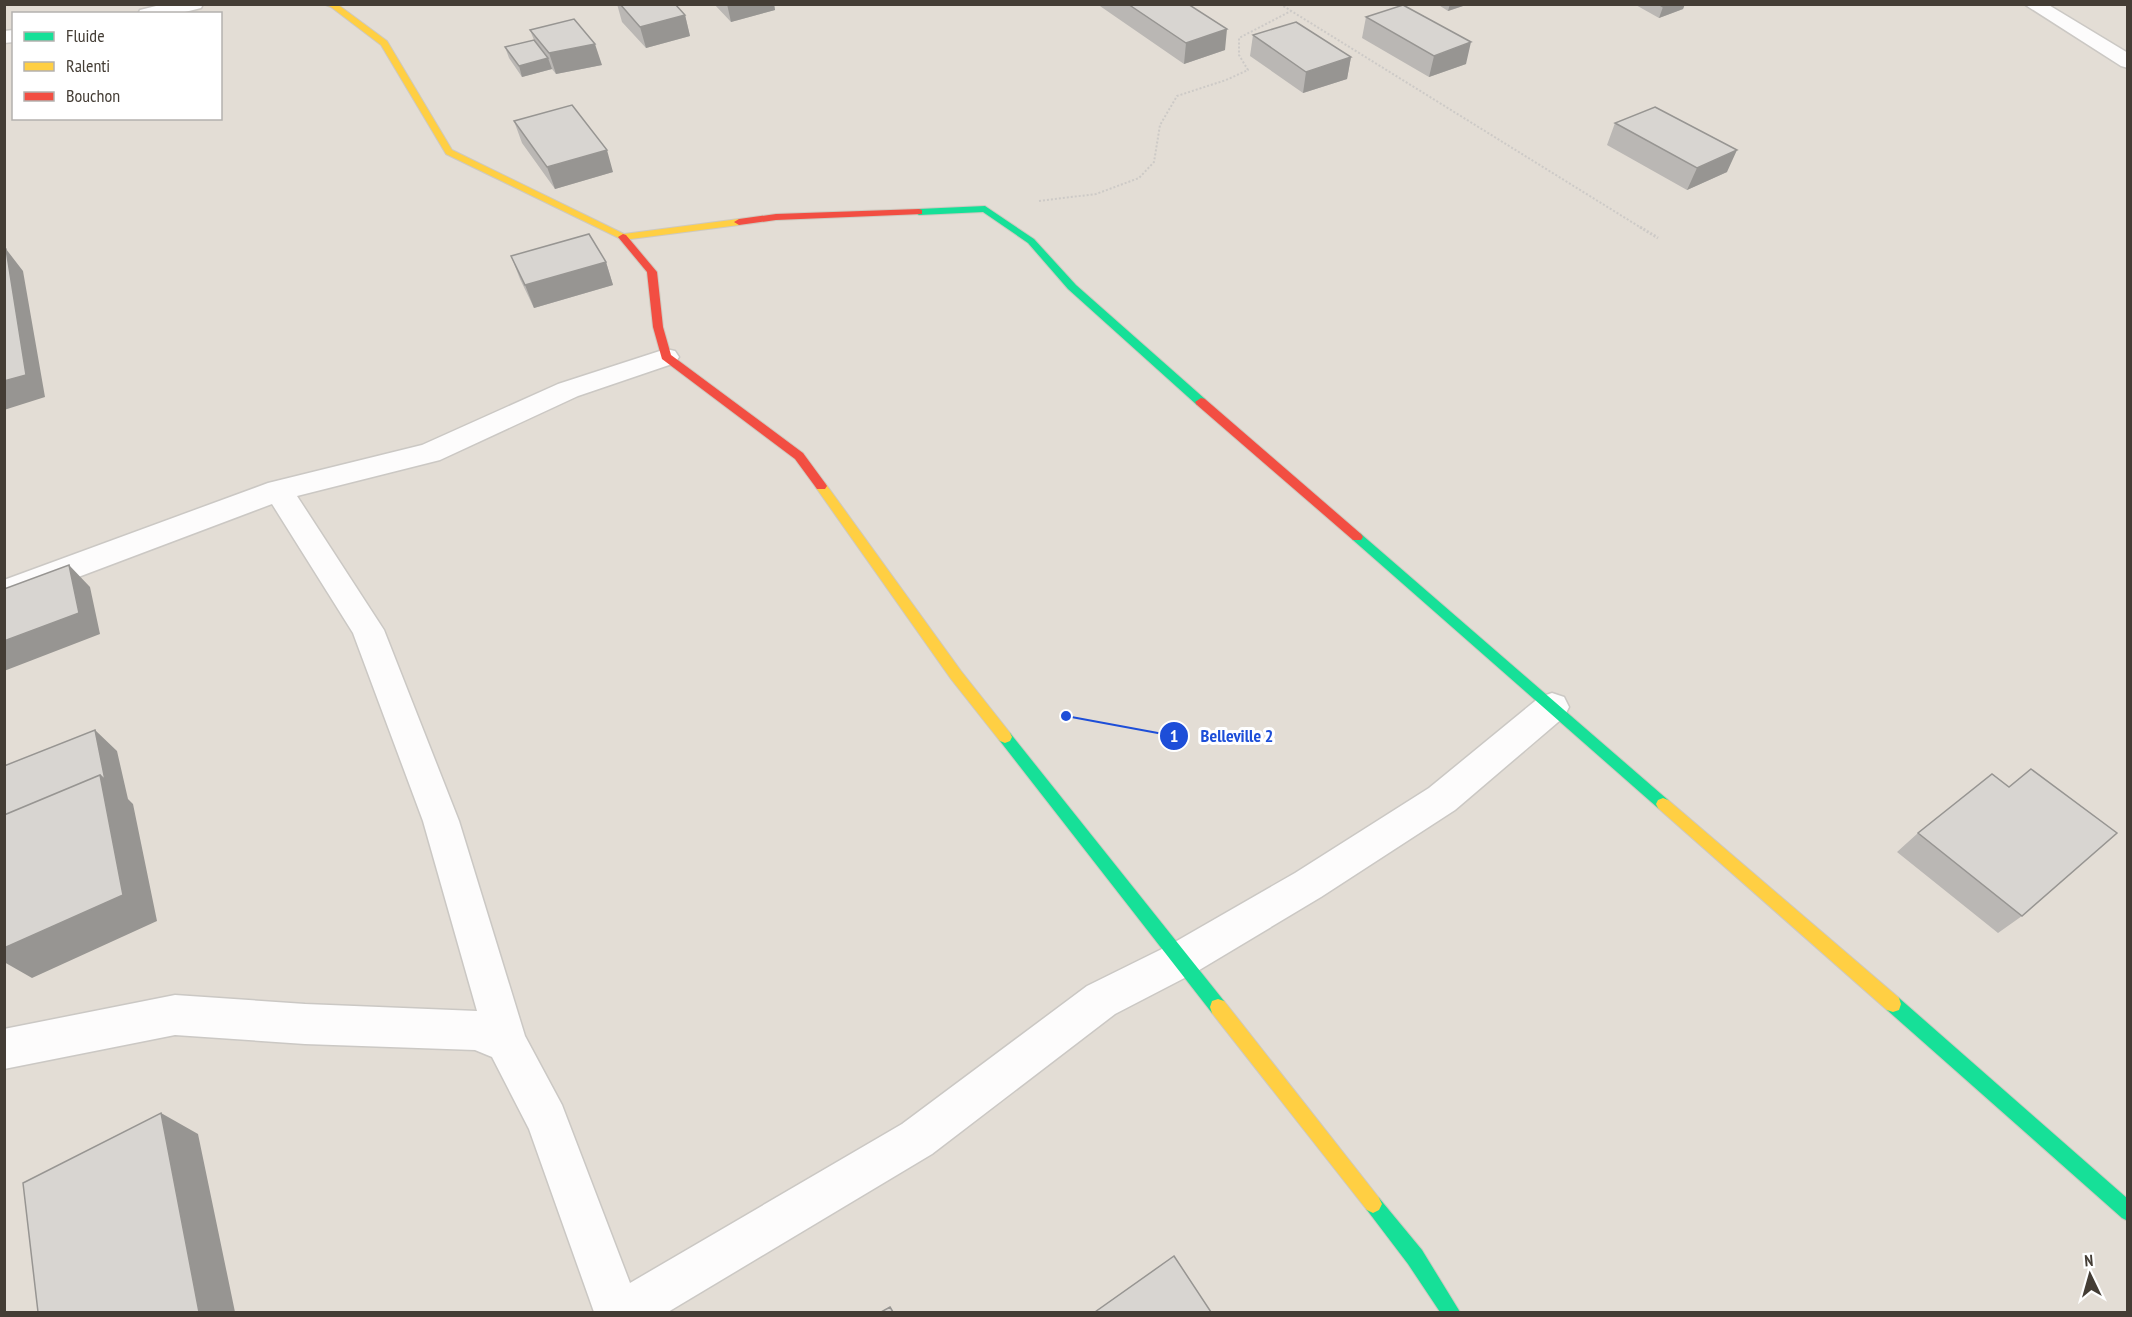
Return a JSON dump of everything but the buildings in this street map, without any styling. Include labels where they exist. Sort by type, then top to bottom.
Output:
[{"type":"street","points":[[156,12],[194,4]]},
{"type":"street","points":[[327,4],[333,5],[384,43],[449,152],[622,237],[652,272],[658,327],[666,357],[800,456],[956,675],[1415,1257],[1450,1312]]},
{"type":"street","points":[[2033,4],[2127,62]]},
{"type":"street","points":[[622,237],[776,217],[985,209],[1031,241],[1072,287],[1113,325],[2014,1109],[2127,1212]]},
{"type":"street","points":[[4,593],[278,490],[430,453],[568,390],[666,357]]},
{"type":"street","points":[[278,490],[368,630],[441,821],[507,1043],[547,1120],[617,1312]]},
{"type":"street","points":[[625,1312],[917,1139],[1101,1000],[1182,959],[1308,885],[1442,799],[1552,707]]},
{"type":"street","points":[[4,1049],[175,1015],[305,1024],[475,1030],[507,1043]]},
{"type":"path","points":[[1280,4],[1658,238]]},
{"type":"path","points":[[985,209],[1096,194],[1139,178],[1154,162],[1160,125],[1177,96],[1226,80],[1248,70],[1239,55],[1239,38],[1291,11]]},
{"type":"shaded area","points":[[5,5],[2127,5],[2127,1312],[5,1312]]},
{"type":"traffic: fast","points":[[919,212],[985,209],[1031,241],[1072,287],[1201,402]]},
{"type":"traffic: fast","points":[[1357,537],[1663,804]]},
{"type":"traffic: fast","points":[[1005,737],[1218,1007]]},
{"type":"traffic: fast","points":[[1893,1004],[2128,1212]]},
{"type":"traffic: fast","points":[[1373,1204],[1415,1257],[1451,1312]]},
{"type":"traffic: slow","points":[[327,4],[333,5],[384,43],[449,152],[623,237],[739,222]]},
{"type":"traffic: slow","points":[[821,486],[956,675],[1005,737]]},
{"type":"traffic: slow","points":[[1663,804],[1893,1004]]},
{"type":"traffic: slow","points":[[1218,1007],[1373,1204]]},
{"type":"traffic: jam","points":[[739,222],[776,217],[919,212]]},
{"type":"traffic: jam","points":[[623,237],[652,272],[658,327],[666,357],[799,456],[821,486]]},
{"type":"traffic: jam","points":[[1201,402],[1357,537]]},
{"type":"place","name":"Belleville 2","points":[[1066,716]]}]
